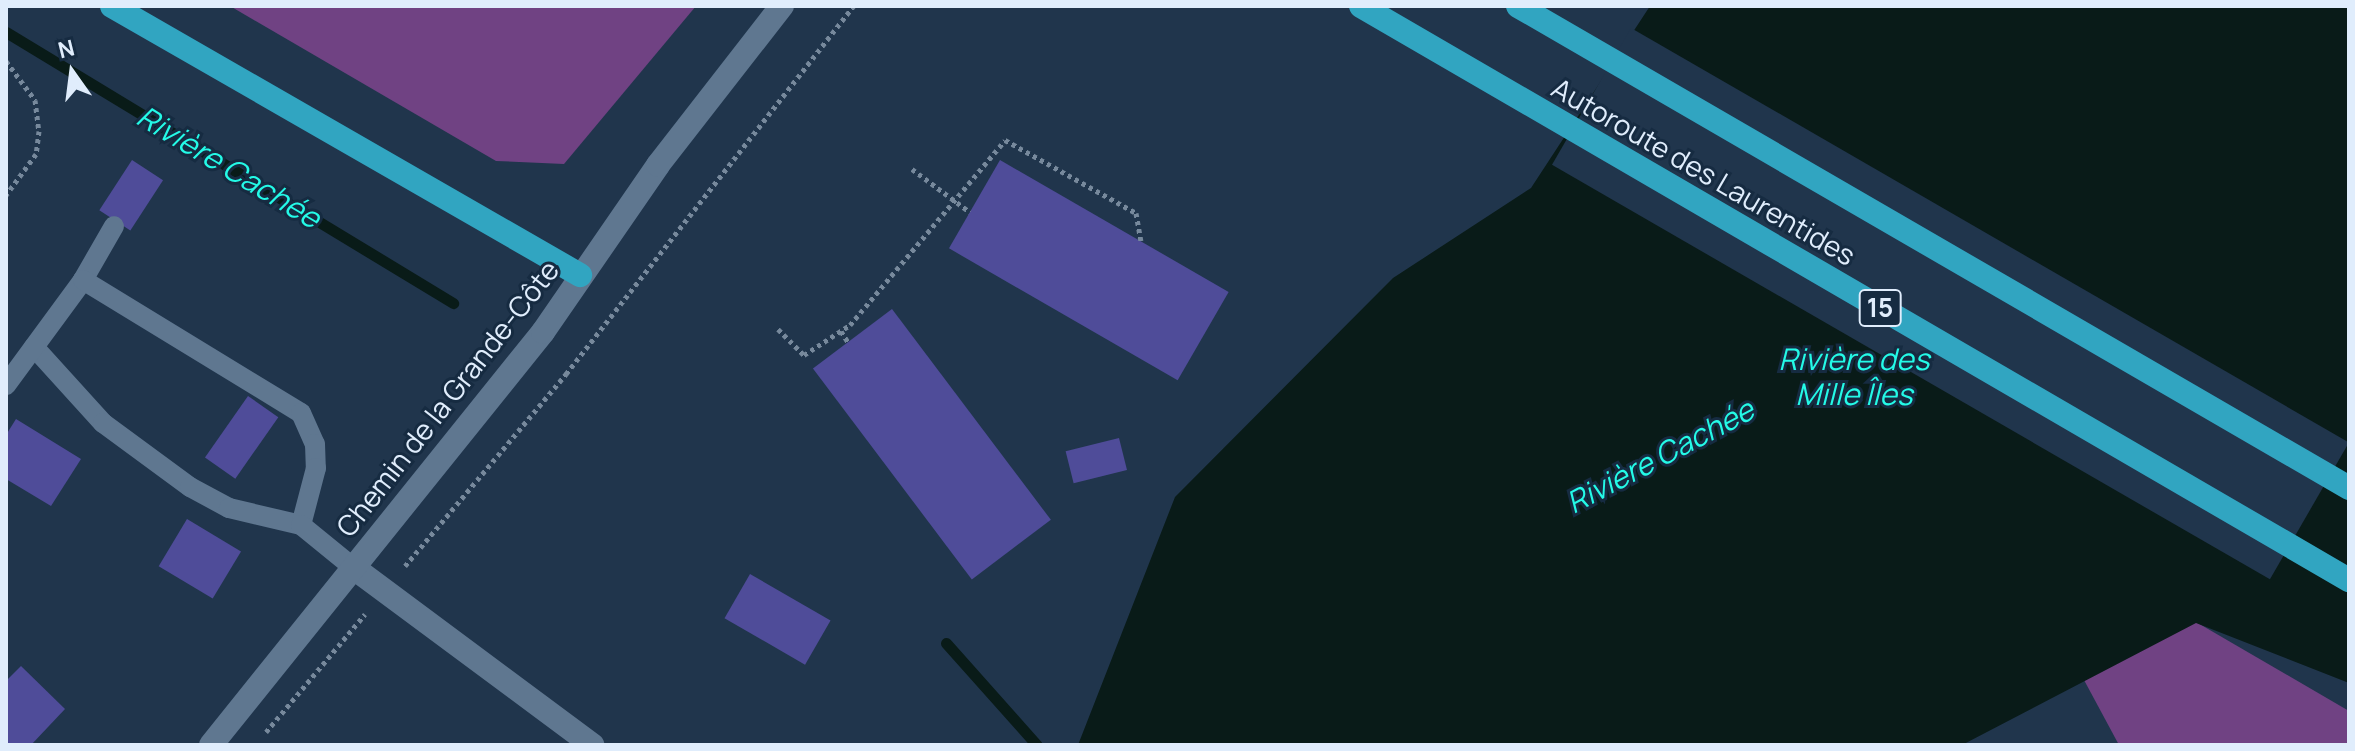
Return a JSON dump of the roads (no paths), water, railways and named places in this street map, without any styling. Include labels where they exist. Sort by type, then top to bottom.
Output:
[{"type":"highway","points":[[112,6],[580,275]]},
{"type":"highway","name":"Autoroute des Laurentides","points":[[1361,6],[2349,580]]},
{"type":"highway","name":"Autoroute des Laurentides","points":[[1518,6],[2349,488]]},
{"type":"main road","name":"Chemin de la Grande-Côte","points":[[211,745],[354,568],[782,6]]},
{"type":"main road","points":[[354,568],[592,745]]},
{"type":"lane","points":[[6,385],[83,280],[114,226]]},
{"type":"lane","points":[[83,280],[251,376],[301,413],[315,444],[316,468],[301,525]]},
{"type":"lane","points":[[34,347],[103,423],[190,487],[229,508],[301,525],[354,568]]},
{"type":"water","name":"Rivière des Mille Îles","points":[[1650,6],[2349,6],[2349,683],[2196,623],[1962,745],[1078,745],[1175,497],[1393,278],[1531,188]]},
{"type":"waterway","name":"Rivière Cachée","points":[[6,32],[453,303]]},
{"type":"waterway","name":"Rivière Cachée","points":[[946,643],[1037,745]]}]
